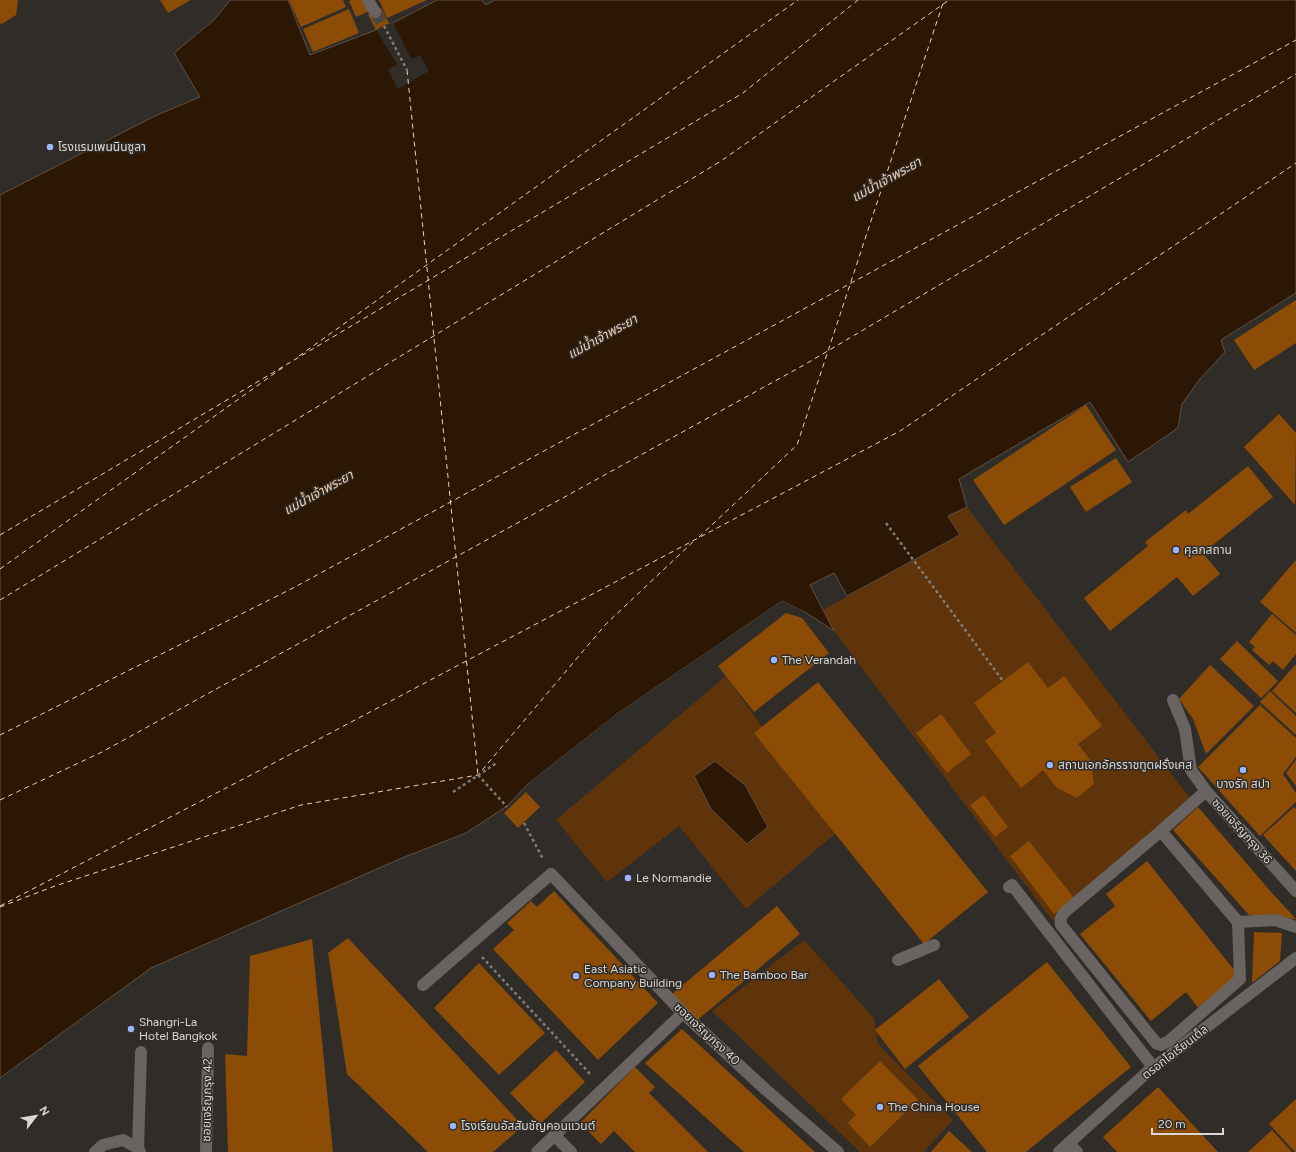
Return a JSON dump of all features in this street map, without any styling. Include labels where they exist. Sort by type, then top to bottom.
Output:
[{"type":"street","points":[[368,0],[375,12]]},
{"type":"street","name":"ซอยเจริญกรุง 36","points":[[1173,700],[1185,729],[1191,770],[1206,792],[1296,892]]},
{"type":"street","points":[[1161,831],[1238,922],[1240,979],[1169,1041],[1161,1046],[1157,1044],[1061,925],[1060,917],[1066,910],[1206,792]]},
{"type":"street","points":[[423,985],[551,874]]},
{"type":"street","name":"ซอยเจริญกรุง 40","points":[[551,874],[683,1013],[765,1089],[838,1152]]},
{"type":"street","points":[[1009,887],[1012,885],[1153,1067]]},
{"type":"street","points":[[1238,922],[1275,920],[1296,927]]},
{"type":"street","points":[[898,960],[934,944]]},
{"type":"street","name":"ตรอกโอเรียนเต็ล","points":[[1059,1152],[1073,1148],[1153,1067],[1296,958]]},
{"type":"street","points":[[537,1152],[683,1013]]},
{"type":"street","name":"ซอยเจริญกรุง 42","points":[[206,1152],[208,1048]]},
{"type":"street","points":[[139,1150],[141,1052]]},
{"type":"street","points":[[554,1136],[572,1152]]},
{"type":"street","points":[[95,1152],[103,1145],[123,1140],[139,1150]]},
{"type":"path","points":[[383,25],[407,70]]},
{"type":"path","points":[[886,523],[1003,681]]},
{"type":"path","points":[[453,792],[498,762]]},
{"type":"path","points":[[478,775],[507,807]]},
{"type":"path","points":[[524,823],[551,874]]},
{"type":"path","points":[[470,944],[604,1088]]},
{"type":"shaded area","name":"สถานเอกอัครราชทูตฝรั่งเศส","points":[[967,507],[1190,798],[1053,921],[834,631],[823,610],[959,535],[948,516]]},
{"type":"shaded area","points":[[726,676],[837,832],[746,909],[679,826],[607,882],[556,820]]},
{"type":"shaded area","points":[[804,940],[874,1018],[878,1044],[953,1120],[924,1152],[860,1152],[712,1011]]},
{"type":"water","name":"แม่น้ำเจ้าพระยา","points":[[230,0],[288,0],[310,55],[376,30],[383,25],[393,23],[437,0],[481,0],[486,5],[495,0],[1296,0],[1296,293],[1221,340],[1225,352],[1200,379],[1182,404],[1178,428],[1128,462],[1090,402],[959,479],[967,507],[948,516],[960,535],[847,596],[834,573],[810,585],[834,631],[805,612],[782,601],[617,714],[529,783],[507,806],[466,833],[402,858],[151,968],[0,1078],[0,195],[157,115],[200,97],[174,53],[215,19]]},
{"type":"water","points":[[715,761],[745,785],[768,827],[747,844],[711,809],[694,776]]},
{"type":"pier","points":[[393,23],[411,59],[420,55],[429,71],[398,89],[388,70],[397,64],[376,30],[383,25]]},
{"type":"pier","points":[[782,601],[805,612],[809,617],[782,603],[618,715],[530,784],[529,783],[617,714]]},
{"type":"building","points":[[0,0],[18,0],[16,15],[2,24],[0,23]]},
{"type":"building","points":[[160,0],[191,0],[168,13]]},
{"type":"building","points":[[289,0],[343,0],[346,7],[301,27]]},
{"type":"building","points":[[365,0],[370,11],[356,17],[349,1]]},
{"type":"building","points":[[379,0],[427,0],[387,18]]},
{"type":"building","points":[[381,8],[389,23],[376,30],[368,15]]},
{"type":"building","points":[[349,9],[359,33],[313,52],[303,29]]},
{"type":"building","points":[[1296,300],[1296,343],[1254,370],[1234,340]]},
{"type":"building","points":[[1086,405],[1116,450],[1004,525],[973,480]]},
{"type":"building","points":[[1279,414],[1296,433],[1295,505],[1244,447]]},
{"type":"building","points":[[1116,458],[1132,482],[1086,512],[1070,487]]},
{"type":"building","name":"ศุลกสถาน","points":[[1248,466],[1273,497],[1203,553],[1220,574],[1193,596],[1177,577],[1110,631],[1084,598],[1148,546],[1145,542],[1186,510],[1188,514]]},
{"type":"building","points":[[1296,560],[1296,633],[1260,602]]},
{"type":"building","name":"The Verandah","points":[[786,613],[802,618],[829,653],[754,712],[718,666]]},
{"type":"building","points":[[1272,614],[1296,635],[1296,654],[1283,670],[1273,661],[1269,665],[1252,650],[1255,647],[1249,642]]},
{"type":"building","points":[[1237,641],[1278,681],[1261,698],[1220,659]]},
{"type":"building","points":[[1028,662],[1048,688],[1064,676],[1102,726],[1078,744],[1091,761],[1094,784],[1077,798],[1057,788],[1043,770],[1021,788],[985,741],[996,733],[974,703]]},
{"type":"building","points":[[1296,664],[1296,713],[1272,691]]},
{"type":"building","points":[[1210,665],[1254,706],[1206,754],[1193,719],[1179,699]]},
{"type":"building","points":[[818,682],[988,892],[924,944],[754,733]]},
{"type":"building","points":[[1270,691],[1296,716],[1296,735],[1260,702]]},
{"type":"building","name":"บางรัก สปา","points":[[1260,705],[1296,738],[1296,757],[1283,774],[1296,793],[1296,802],[1260,836],[1198,767]]},
{"type":"building","points":[[941,714],[971,754],[947,773],[916,733]]},
{"type":"building","points":[[1296,760],[1296,786],[1286,773]]},
{"type":"building","points":[[526,792],[540,807],[518,828],[504,813]]},
{"type":"building","points":[[984,795],[1008,827],[995,837],[970,805]]},
{"type":"building","points":[[1198,807],[1296,919],[1249,915],[1173,830]]},
{"type":"building","points":[[1294,807],[1296,809],[1296,871],[1263,835]]},
{"type":"building","points":[[1029,841],[1074,898],[1054,914],[1010,856]]},
{"type":"building","points":[[1147,861],[1239,976],[1199,1009],[1186,992],[1151,1021],[1080,934],[1115,906],[1106,894]]},
{"type":"building","name":"East Asiatic Company Building","points":[[554,891],[658,1003],[598,1060],[493,949],[514,930],[507,923],[531,901],[537,907]]},
{"type":"building","points":[[777,906],[800,934],[695,1022],[672,994]]},
{"type":"building","points":[[1254,932],[1282,933],[1280,961],[1252,983]]},
{"type":"building","points":[[348,938],[523,1126],[493,1152],[428,1152],[347,1074],[328,953]]},
{"type":"building","points":[[312,939],[333,1152],[228,1152],[225,1054],[247,1056],[250,956]]},
{"type":"building","points":[[1047,962],[1131,1067],[1026,1152],[987,1152],[918,1066]]},
{"type":"building","points":[[479,963],[545,1033],[499,1075],[434,1008]]},
{"type":"building","points":[[939,979],[969,1017],[905,1069],[875,1030]]},
{"type":"building","points":[[682,1029],[815,1152],[744,1152],[645,1063]]},
{"type":"building","points":[[556,1050],[585,1082],[540,1124],[510,1093]]},
{"type":"building","name":"The China House","points":[[880,1061],[918,1100],[870,1147],[848,1123],[856,1115],[841,1099]]},
{"type":"building","points":[[635,1067],[655,1087],[649,1093],[708,1152],[635,1152],[614,1131],[601,1144],[580,1123]]},
{"type":"building","points":[[1158,1087],[1218,1152],[1117,1152],[1103,1137]]},
{"type":"building","points":[[1296,1099],[1296,1152],[1295,1152],[1269,1124]]},
{"type":"building","points":[[1272,1130],[1292,1152],[1248,1152]]},
{"type":"building","points":[[949,1131],[972,1152],[931,1152]]},
{"type":"ferry route","points":[[299,356],[798,0]]},
{"type":"ferry route","points":[[0,535],[743,93],[858,0]]},
{"type":"ferry route","points":[[699,537],[797,445],[944,0]]},
{"type":"ferry route","points":[[0,600],[721,161],[949,0]]},
{"type":"ferry route","points":[[0,735],[295,587],[1296,40]]},
{"type":"ferry route","points":[[407,70],[478,775]]},
{"type":"ferry route","points":[[0,800],[102,752],[804,365],[1296,74]]},
{"type":"ferry route","points":[[0,906],[272,764],[900,431],[1296,163]]},
{"type":"ferry route","points":[[0,569],[285,366]]},
{"type":"ferry route","points":[[0,907],[55,886],[301,805],[478,775],[606,624],[696,539]]},
{"type":"tunnel","points":[[375,12],[383,25]]},
{"type":"place","name":"โรงแรมเพนนินซูลา","points":[[50,147]]},
{"type":"place","name":"ศุลกสถาน","points":[[1176,550]]},
{"type":"place","name":"The Verandah","points":[[774,660]]},
{"type":"place","name":"สถานเอกอัครราชทูตฝรั่งเศส","points":[[1050,765]]},
{"type":"place","name":"บางรัก สปา","points":[[1243,770]]},
{"type":"place","name":"Le Normandie","points":[[628,878]]},
{"type":"place","name":"The Bamboo Bar","points":[[712,975]]},
{"type":"place","name":"East Asiatic Company Building","points":[[576,976]]},
{"type":"place","name":"Shangri-La Hotel Bangkok","points":[[131,1029]]},
{"type":"place","name":"The China House","points":[[880,1107]]},
{"type":"place","name":"โรงเรียนอัสสัมชัญคอนแวนต์","points":[[453,1126]]}]
